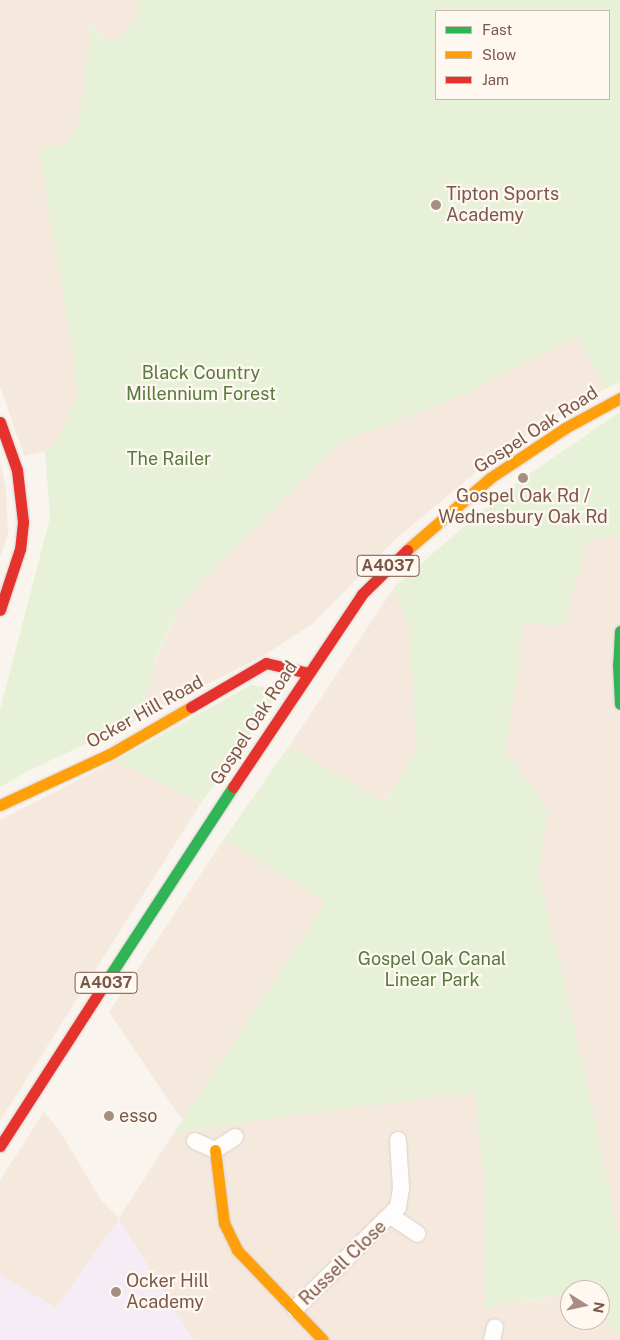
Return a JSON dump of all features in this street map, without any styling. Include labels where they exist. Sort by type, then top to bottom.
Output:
[{"type":"main road","name":"Gospel Oak Road","points":[[0,1146],[308,673],[362,594],[388,566],[490,478],[565,428],[620,398]]},
{"type":"main road","points":[[0,422],[17,470],[23,522],[20,549],[0,610]]},
{"type":"main road","points":[[620,631],[618,664],[620,704]]},
{"type":"main road","name":"Ocker Hill Road","points":[[0,805],[110,754],[266,663],[308,673]]},
{"type":"main road","points":[[215,1150],[224,1223],[237,1250],[323,1340]]},
{"type":"street","points":[[195,1142],[215,1150],[235,1137]]},
{"type":"street","name":"Russell Close","points":[[295,1309],[398,1207],[400,1188],[398,1140]]},
{"type":"street","name":"Russell Close","points":[[391,1216],[418,1234]]},
{"type":"shaded area","points":[[0,0],[139,0],[133,23],[115,42],[108,42],[92,24],[78,124],[65,146],[39,147],[78,392],[58,441],[45,451],[24,456],[0,386]]},
{"type":"shaded area","points":[[620,304],[620,382],[597,393],[502,451],[399,536],[312,624],[265,655],[124,726],[137,704],[180,605],[339,443]]},
{"type":"shaded area","points":[[0,460],[6,488],[8,533],[0,557]]},
{"type":"shaded area","points":[[620,536],[620,1240],[574,1024],[541,885],[539,860],[549,812],[504,749],[517,683],[523,623],[564,626],[588,539]]},
{"type":"shaded area","points":[[395,586],[409,629],[417,749],[385,804],[289,746]]},
{"type":"shaded area","points":[[115,761],[201,803],[0,1121],[0,820]]},
{"type":"shaded area","points":[[224,839],[327,902],[182,1120],[109,1012]]},
{"type":"shaded area","points":[[474,1092],[486,1193],[523,1302],[560,1295],[560,1330],[610,1330],[610,1326],[620,1335],[620,1340],[193,1340],[119,1219],[56,1308],[0,1275],[0,1180],[44,1112],[59,1130],[101,1200],[119,1218],[173,1134],[281,1117]]},
{"type":"shaded area","name":"Ocker Hill Academy","points":[[119,1219],[193,1340],[0,1340],[0,1275],[56,1308]]},
{"type":"green space","points":[[139,0],[620,0],[620,382],[605,389],[577,336],[467,393],[339,443],[180,605],[156,658],[141,718],[28,771],[0,787],[0,710],[50,518],[45,451],[58,441],[78,392],[39,147],[65,146],[78,124],[92,24],[107,42],[115,42],[133,23]]},
{"type":"green space","name":"Gospel Oak Canal Linear Park","points":[[620,412],[620,536],[588,539],[564,626],[523,623],[517,683],[504,749],[549,812],[539,860],[541,885],[574,1024],[620,1240],[620,1335],[610,1326],[610,1280],[560,1280],[560,1295],[486,1308],[486,1193],[474,1092],[281,1117],[173,1134],[326,902],[224,839],[289,746],[386,803],[417,749],[409,629],[395,586],[509,488]]},
{"type":"green space","points":[[251,685],[272,688],[274,700],[201,803],[115,761]]},
{"type":"traffic: fast","points":[[620,631],[618,664],[620,704]]},
{"type":"traffic: fast","points":[[109,977],[233,787]]},
{"type":"traffic: slow","points":[[407,550],[490,478],[565,428],[620,398]]},
{"type":"traffic: slow","points":[[0,805],[110,754],[191,707]]},
{"type":"traffic: slow","points":[[215,1150],[224,1223],[237,1250],[323,1340]]},
{"type":"traffic: jam","points":[[0,422],[17,470],[23,522],[20,549],[0,610]]},
{"type":"traffic: jam","points":[[233,787],[362,594],[407,550]]},
{"type":"traffic: jam","points":[[191,707],[266,663],[308,673]]},
{"type":"traffic: jam","points":[[0,1146],[109,977]]},
{"type":"place","name":"Tipton Sports Academy","points":[[436,205]]},
{"type":"place","name":"Gospel Oak Rd / Wednesbury Oak Rd","points":[[523,478]]},
{"type":"place","name":"esso","points":[[109,1116]]},
{"type":"place","name":"Ocker Hill Academy","points":[[116,1292]]},
{"type":"park label","name":"Black Country Millennium Forest","points":[[201,384]]},
{"type":"park label","name":"The Railer","points":[[169,459]]}]
